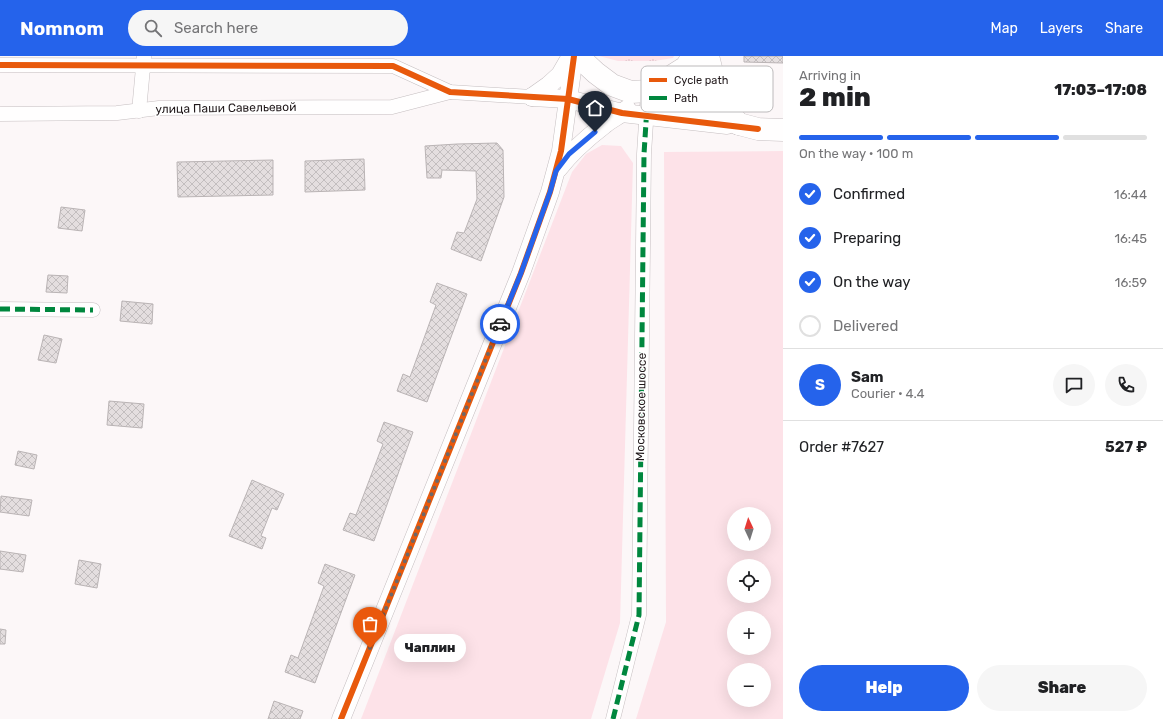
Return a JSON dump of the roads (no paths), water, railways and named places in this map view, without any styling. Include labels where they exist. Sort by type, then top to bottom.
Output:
[{"type":"main road","points":[[580,56],[583,61],[596,73],[612,85],[631,92],[641,92]]},
{"type":"main road","points":[[687,66],[693,56]]},
{"type":"main road","points":[[708,56],[710,66]]},
{"type":"main road","points":[[707,112],[748,126],[783,130]]},
{"type":"main road","points":[[729,112],[748,126]]},
{"type":"street","points":[[532,97],[560,75],[571,56]]},
{"type":"street","points":[[342,719],[521,273],[550,192],[561,151],[574,56]]},
{"type":"street","points":[[139,111],[143,61]]},
{"type":"street","name":"улица Паши Савельевой","points":[[0,65],[143,61],[393,66],[450,92]]},
{"type":"street","name":"улица Паши Савельевой","points":[[0,114],[117,113],[159,108],[392,107],[450,92],[568,99],[622,113],[748,126]]},
{"type":"street","points":[[556,171],[569,154],[605,124],[641,98]]},
{"type":"street","name":"Московское шоссе","points":[[612,719],[639,615],[644,154],[647,112]]},
{"type":"street","points":[[0,309],[93,310]]},
{"type":"place","name":"Чаплин","points":[[370,648]]}]
